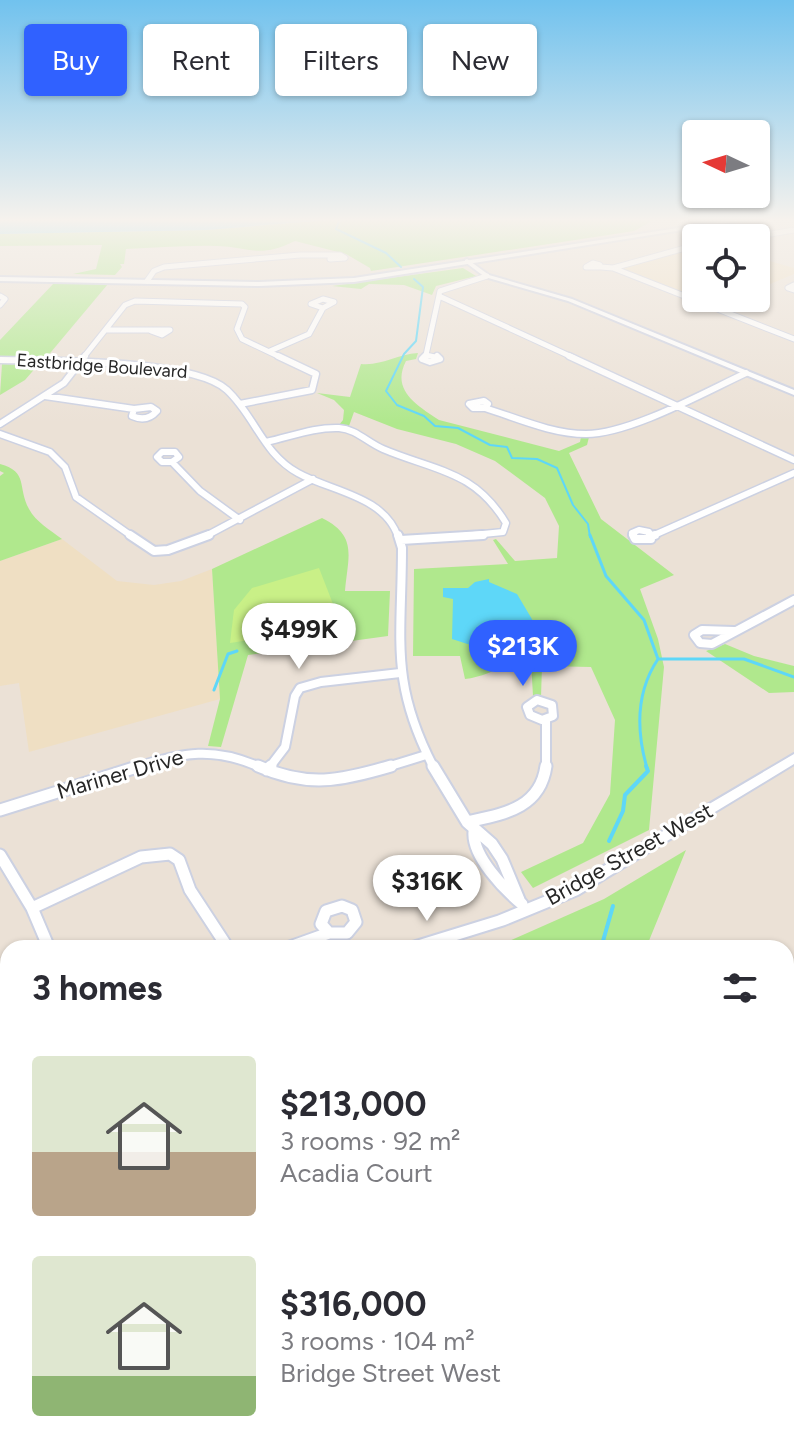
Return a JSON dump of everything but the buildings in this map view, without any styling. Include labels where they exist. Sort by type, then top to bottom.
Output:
[{"type":"main road","name":"Bridge Street West","points":[[433,940],[573,891],[794,758]]},
{"type":"street","points":[[426,355],[439,296],[446,287]]},
{"type":"street","points":[[524,287],[570,300],[794,393]]},
{"type":"street","points":[[661,287],[794,339]]},
{"type":"street","points":[[0,296],[5,299],[0,305]]},
{"type":"street","points":[[439,296],[794,460]]},
{"type":"street","points":[[0,424],[64,383],[125,305],[135,301],[238,303],[245,307],[237,333],[242,339],[316,374],[315,387],[240,404]]},
{"type":"street","points":[[270,351],[312,332],[323,308]]},
{"type":"street","points":[[106,330],[151,331]]},
{"type":"street","name":"Eastbridge Boulevard","points":[[0,360],[196,373],[217,381],[240,404],[283,464],[376,509],[392,523],[401,540]]},
{"type":"street","points":[[485,408],[565,432],[588,434],[614,429],[678,405],[746,373]]},
{"type":"street","points":[[45,396],[134,409]]},
{"type":"street","points":[[266,442],[335,428],[347,429],[382,448],[452,470],[497,505],[506,523],[503,532],[401,540],[400,673],[405,702],[426,755],[474,832],[473,842],[501,887],[508,896],[524,906]]},
{"type":"street","points":[[0,434],[49,450],[58,456],[68,468],[76,497],[147,549],[168,550],[240,520],[313,479]]},
{"type":"street","points":[[172,462],[200,491],[240,520]]},
{"type":"street","points":[[652,536],[794,473]]},
{"type":"street","points":[[734,631],[794,600]]},
{"type":"street","points":[[267,770],[285,747],[295,696],[300,688],[321,682],[400,673]]},
{"type":"street","points":[[467,822],[526,804],[538,796],[546,774],[546,719]]},
{"type":"street","name":"Mariner Drive","points":[[0,810],[188,753],[219,753],[291,779],[331,780],[426,755]]},
{"type":"street","points":[[32,908],[141,857],[170,854],[179,860],[190,890],[223,940]]},
{"type":"street","points":[[1,858],[32,908],[46,940]]},
{"type":"street","points":[[309,940],[329,933]]},
{"type":"shaded area","points":[[666,287],[682,287],[682,293]]},
{"type":"shaded area","points":[[62,539],[117,581],[154,585],[181,581],[212,569],[220,699],[29,752],[19,683],[0,686],[0,561]]},
{"type":"green space","points":[[50,287],[106,287],[46,358],[0,356],[0,340]]},
{"type":"green space","points":[[409,287],[436,287],[432,295]]},
{"type":"green space","points":[[418,353],[416,359],[406,361],[402,371],[404,388],[414,402],[439,420],[559,451],[580,442],[581,437],[589,437],[587,445],[569,453],[601,519],[674,575],[640,589],[658,639],[664,667],[649,830],[533,888],[521,872],[583,843],[610,794],[615,720],[591,667],[542,666],[541,697],[533,696],[531,661],[465,679],[460,656],[413,656],[414,569],[508,564],[493,540],[496,539],[515,561],[557,558],[559,526],[545,498],[495,461],[456,444],[397,429],[354,412],[349,426],[339,425],[344,410],[334,400],[317,393],[350,397],[361,364]]},
{"type":"green space","points":[[2,364],[38,365],[25,380],[0,395]]},
{"type":"green space","points":[[0,464],[19,476],[25,501],[35,518],[62,539],[0,561],[0,476],[4,473],[0,471]]},
{"type":"green space","points":[[322,518],[341,532],[346,540],[349,557],[345,591],[390,591],[388,636],[248,655],[221,747],[208,746],[220,699],[212,569]]},
{"type":"green space","points":[[319,568],[340,622],[334,627],[230,643],[234,610],[252,588]]},
{"type":"green space","points":[[725,644],[754,656],[794,666],[794,692],[769,693],[706,651]]},
{"type":"green space","points":[[686,850],[649,940],[511,940],[604,899]]},
{"type":"water","points":[[489,579],[489,582],[517,594],[545,641],[542,644],[507,644],[486,650],[452,639],[453,599],[443,597],[443,588],[468,588],[475,582]]},
{"type":"waterway","points":[[423,287],[416,341],[404,354],[386,391],[397,405],[424,416],[435,426],[458,428],[490,445],[507,447],[512,458],[537,459],[557,468],[573,505],[588,524],[590,537]]},
{"type":"waterway","points":[[590,535],[606,576],[644,620],[658,659]]},
{"type":"waterway","points":[[214,690],[228,654],[237,651]]},
{"type":"waterway","points":[[647,768],[641,740],[640,712],[645,685],[658,659]]},
{"type":"waterway","points":[[658,659],[744,659],[794,677]]},
{"type":"waterway","points":[[609,841],[623,811],[625,795],[648,771],[646,766]]},
{"type":"waterway","points":[[603,940],[613,906]]}]
